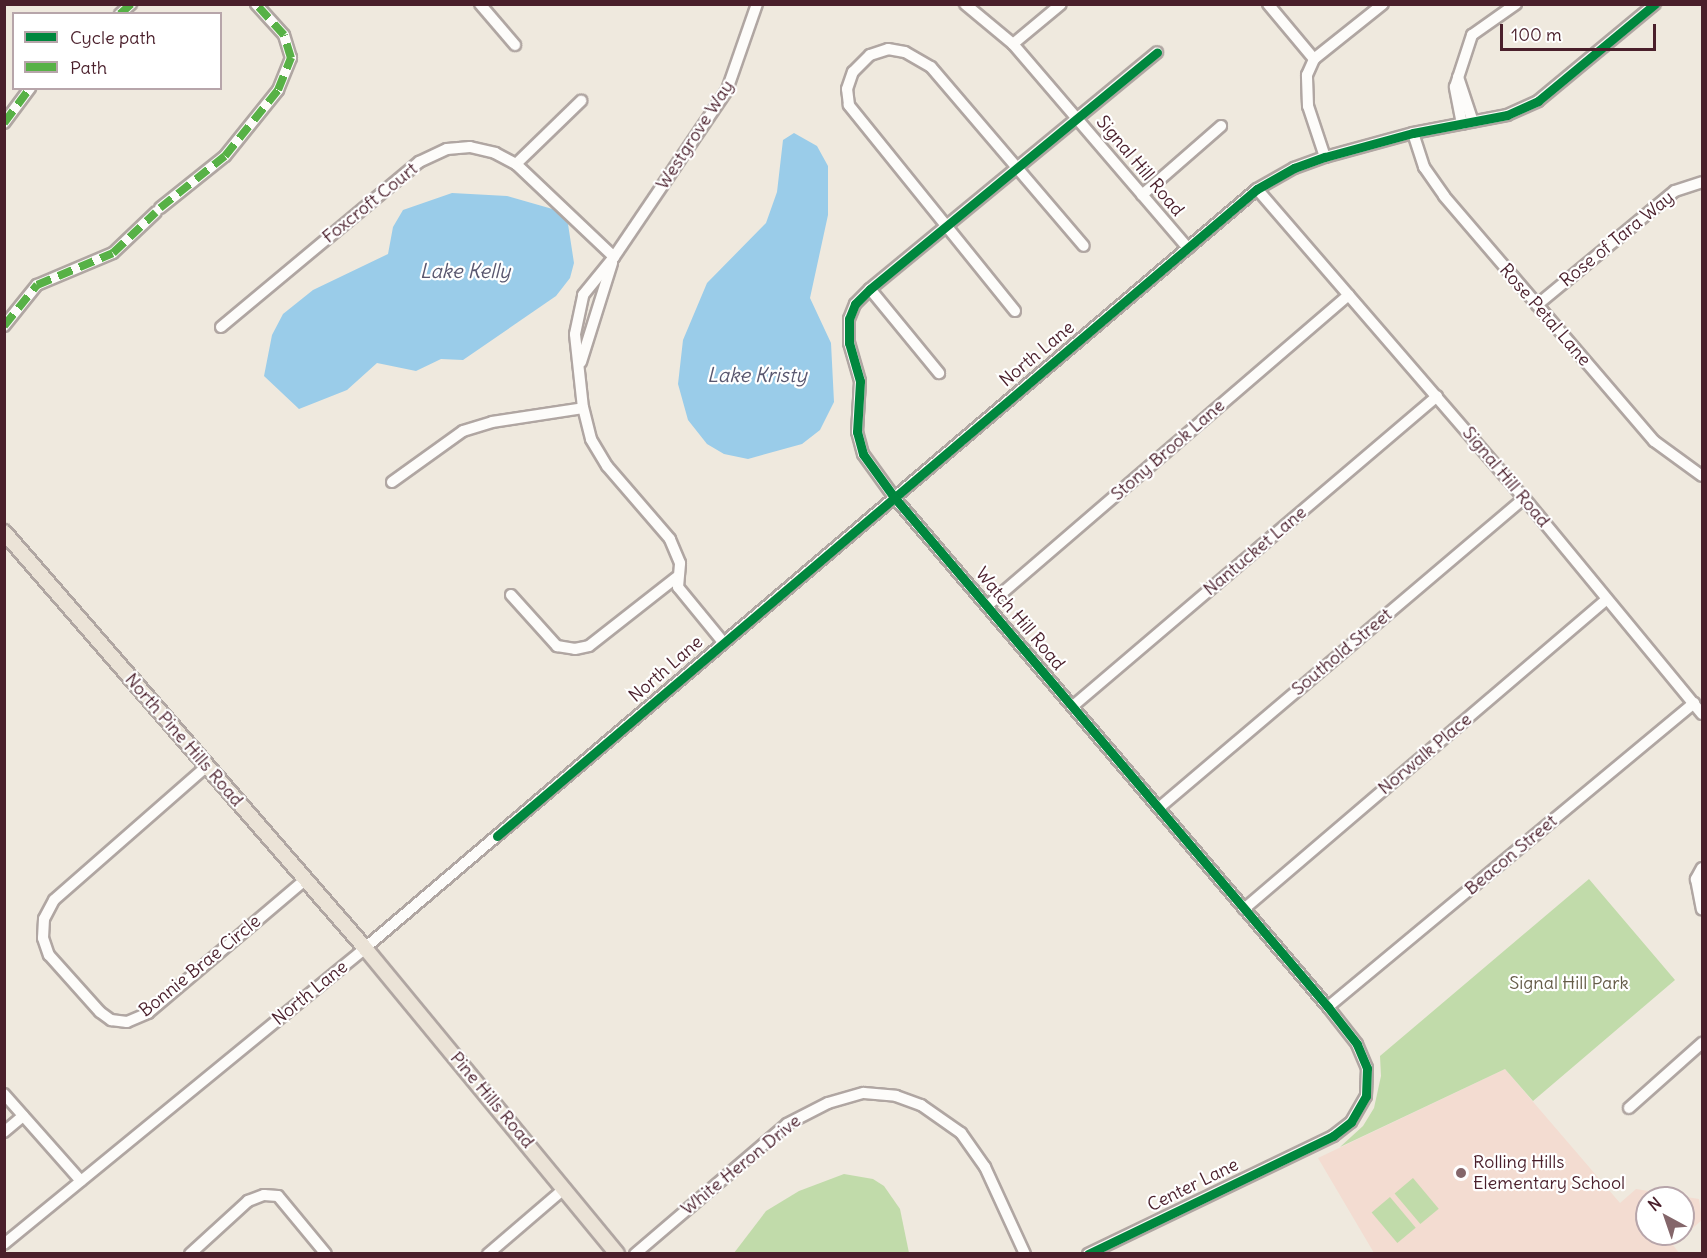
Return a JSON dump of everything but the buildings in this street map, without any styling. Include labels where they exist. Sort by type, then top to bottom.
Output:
[{"type":"main road","name":"North Pine Hills Road","points":[[4,532],[365,948]]},
{"type":"main road","name":"Pine Hills Road","points":[[365,948],[565,1188],[617,1254]]},
{"type":"street","points":[[4,326],[37,285],[113,253],[158,210],[225,156],[278,90],[291,58],[284,35],[255,4]]},
{"type":"street","points":[[480,4],[515,45]]},
{"type":"street","name":"Westgrove Way","points":[[723,642],[678,587],[677,577],[680,563],[675,549],[607,466],[591,439],[583,408],[575,334],[577,312],[583,295],[614,257],[727,90],[757,4]]},
{"type":"street","name":"Signal Hill Road","points":[[965,4],[1013,44],[1188,248]]},
{"type":"street","points":[[1013,44],[1061,4]]},
{"type":"street","points":[[1268,4],[1314,59]]},
{"type":"street","points":[[1325,157],[1305,89],[1314,59],[1383,4]]},
{"type":"street","points":[[1467,123],[1458,76],[1472,35],[1516,4]]},
{"type":"street","name":"North Lane","points":[[4,1244],[365,948],[1257,189],[1294,168],[1325,157],[1413,133],[1507,115],[1538,101],[1655,4]]},
{"type":"street","points":[[1015,311],[849,105],[847,89],[853,72],[870,55],[888,49],[897,50],[931,67],[1018,165],[1084,246]]},
{"type":"street","name":"Watch Hill Road","points":[[1158,52],[947,224],[855,304],[849,319],[849,343],[860,381],[857,432],[863,453],[894,497],[1160,807],[1357,1044],[1367,1068],[1366,1096],[1351,1122],[1311,1146]]},
{"type":"street","points":[[4,123],[29,90]]},
{"type":"street","points":[[516,164],[581,101]]},
{"type":"street","points":[[1142,195],[1221,126]]},
{"type":"street","name":"Rose Petal Lane","points":[[1413,133],[1424,167],[1444,196],[1654,441],[1702,476]]},
{"type":"street","name":"Foxcroft Court","points":[[221,327],[419,162],[447,149],[470,147],[495,153],[516,164],[614,257]]},
{"type":"street","name":"Rose of Tara Way","points":[[1537,305],[1675,191],[1702,182]]},
{"type":"street","name":"Signal Hill Road","points":[[1257,189],[1524,498],[1702,714]]},
{"type":"street","name":"Westgrove Way","points":[[580,367],[614,257]]},
{"type":"street","points":[[870,290],[939,373]]},
{"type":"street","name":"Stony Brook Lane","points":[[987,606],[1349,295]]},
{"type":"street","name":"Nantucket Lane","points":[[1073,706],[1437,396]]},
{"type":"street","points":[[392,482],[464,431],[492,422],[583,408]]},
{"type":"street","name":"Southold Street","points":[[1160,807],[1524,498]]},
{"type":"street","points":[[511,595],[557,646],[575,649],[589,646],[677,577]]},
{"type":"street","name":"Norwalk Place","points":[[1244,909],[1606,599]]},
{"type":"street","name":"Beacon Street","points":[[1328,1007],[1694,704]]},
{"type":"street","name":"Bonnie Brae Circle","points":[[207,766],[54,900],[44,919],[43,938],[49,955],[100,1012],[111,1020],[127,1022],[148,1013],[306,879]]},
{"type":"street","points":[[1702,868],[1696,879],[1702,909]]},
{"type":"street","points":[[1629,1108],[1702,1043]]},
{"type":"street","name":"White Heron Drive","points":[[634,1254],[788,1124],[828,1103],[864,1093],[896,1096],[921,1105],[961,1132],[985,1167],[1025,1254]]},
{"type":"street","points":[[4,1094],[81,1181]]},
{"type":"street","points":[[4,1132],[23,1116]]},
{"type":"street","name":"Center Lane","points":[[1088,1254],[1311,1146]]},
{"type":"street","points":[[488,1254],[565,1188]]},
{"type":"street","points":[[190,1254],[248,1202],[264,1195],[278,1196],[326,1254]]},
{"type":"shaded area","name":"Rolling Hills Elementary School","points":[[1505,1069],[1620,1203],[1635,1190],[1635,1246],[1674,1246],[1679,1253],[1374,1253],[1318,1158]]},
{"type":"shaded area","name":"Rolling Hills Elementary School","points":[[1695,1198],[1699,1199],[1702,1220],[1695,1226]]},
{"type":"green space","name":"Signal Hill Park","points":[[1589,879],[1675,980],[1533,1101],[1505,1069],[1340,1147],[1363,1126],[1374,1108],[1381,1076],[1380,1056]]},
{"type":"green space","points":[[844,1174],[873,1179],[884,1186],[900,1209],[909,1253],[734,1253],[766,1211],[799,1191]]},
{"type":"green space","points":[[1413,1178],[1439,1209],[1420,1224],[1395,1193]]},
{"type":"green space","points":[[1390,1197],[1416,1228],[1397,1243],[1372,1212]]},
{"type":"water","name":"Lake Kristy","points":[[794,133],[817,146],[828,166],[828,215],[810,298],[831,343],[834,402],[820,430],[802,444],[748,459],[724,454],[707,444],[688,420],[678,384],[683,340],[707,283],[766,223],[777,192],[783,140]]},
{"type":"water","name":"Lake Kelly","points":[[452,193],[507,196],[556,210],[568,224],[574,263],[570,278],[556,296],[463,360],[441,359],[416,371],[377,363],[347,390],[299,409],[264,376],[272,335],[283,314],[313,290],[388,254],[393,227],[403,210]]},
{"type":"marked path","points":[[122,12],[131,4]]},
{"type":"marked path","points":[[160,208],[225,156],[278,90],[291,58],[284,35],[256,4]]},
{"type":"marked path","points":[[4,123],[29,90]]},
{"type":"marked path","points":[[4,326],[37,285],[113,253],[156,212]]},
{"type":"cycle path","points":[[497,836],[1257,189],[1294,168],[1325,157],[1413,133],[1507,115],[1538,101],[1655,4]]},
{"type":"cycle path","points":[[1088,1254],[1333,1136],[1351,1122],[1366,1096],[1367,1068],[1357,1044],[1328,1007],[894,497],[863,454],[857,432],[860,381],[849,343],[849,319],[855,304],[870,289],[1157,52]]},
{"type":"place","name":"Rolling Hills Elementary School","points":[[1461,1173]]}]
